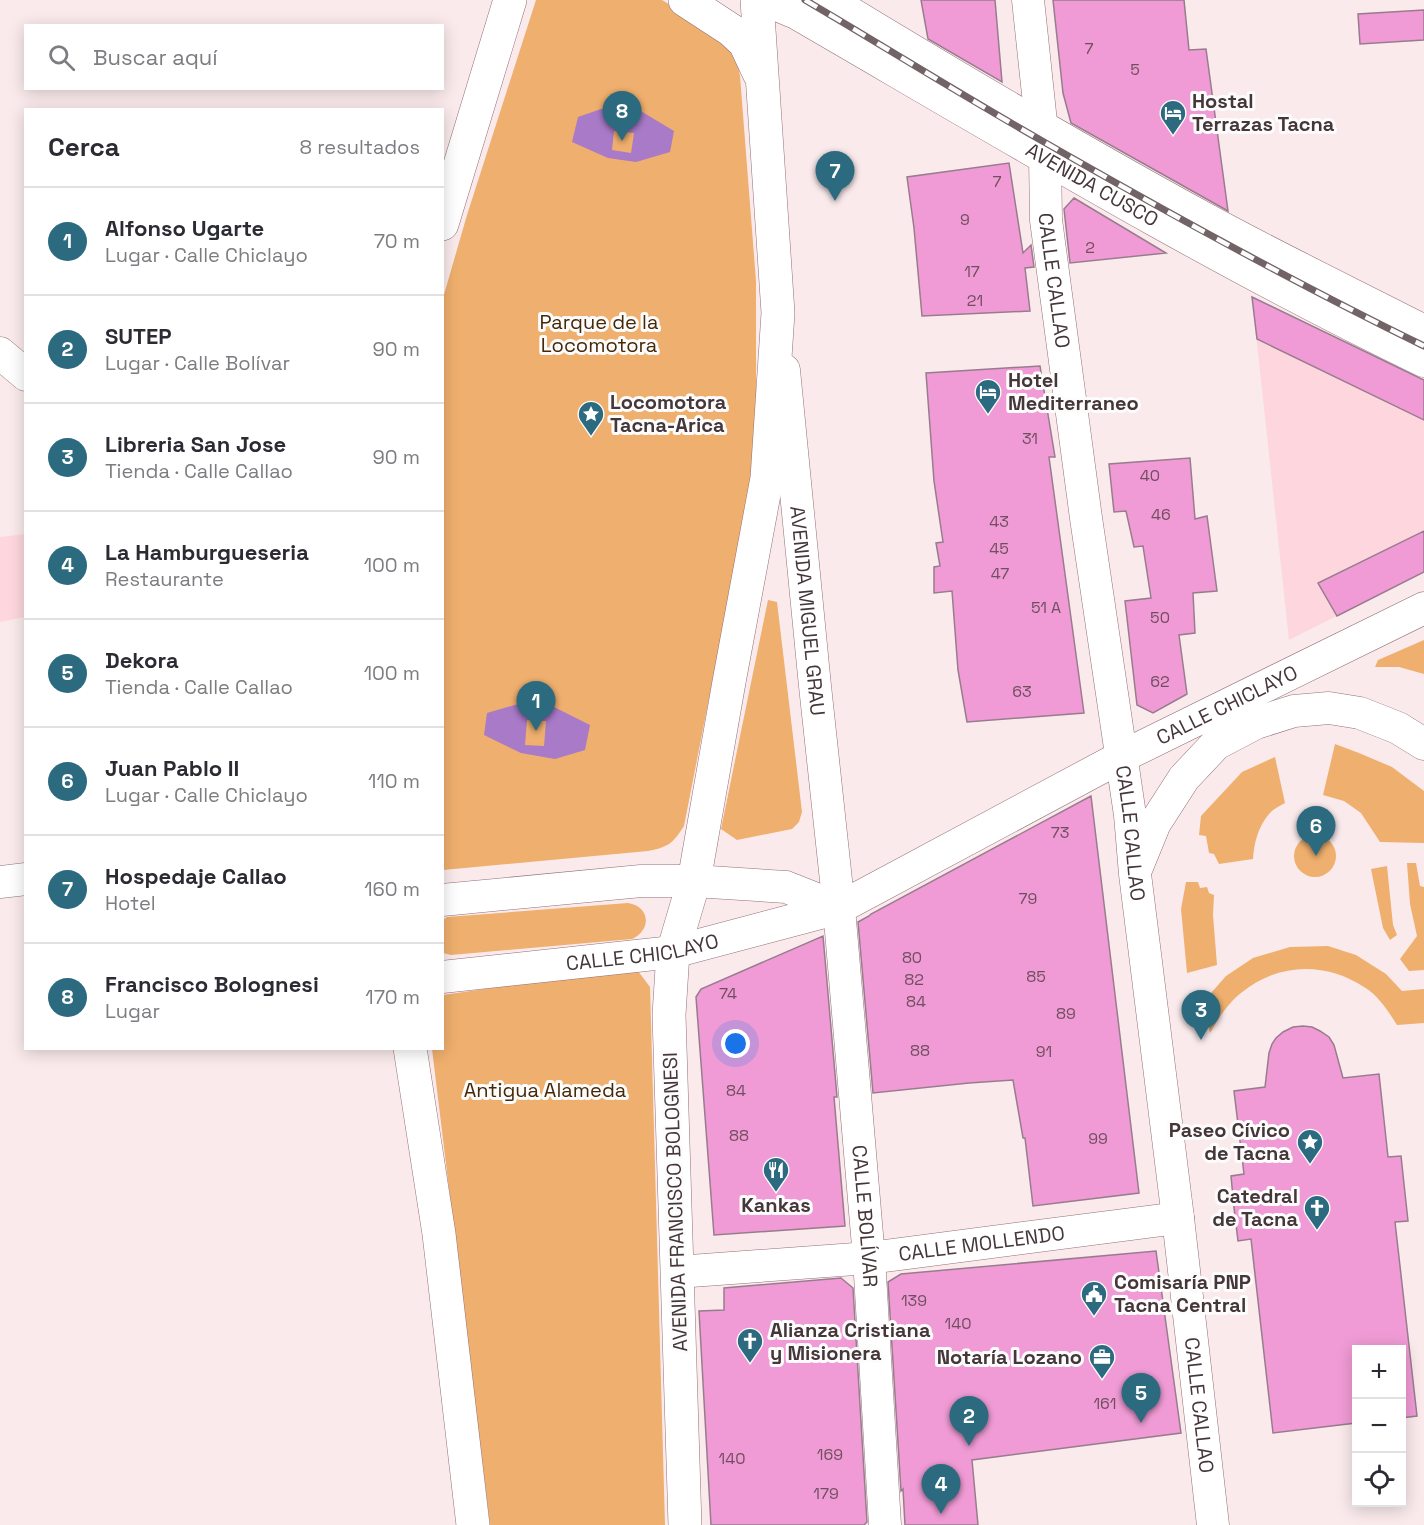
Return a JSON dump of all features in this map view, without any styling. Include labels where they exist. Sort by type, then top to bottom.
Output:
[{"type":"main road","points":[[444,217],[510,0]]},
{"type":"main road","points":[[685,0],[731,30],[745,43],[763,83]]},
{"type":"main road","name":"AVENIDA MIGUEL GRAU","points":[[694,881],[767,478],[778,313],[758,0]]},
{"type":"main road","name":"AVENIDA FRANCISCO BOLOGNESI","points":[[685,1525],[669,1015],[673,952],[694,881]]},
{"type":"main road","points":[[410,1050],[438,1234],[473,1525]]},
{"type":"street","name":"AVENIDA CUSCO","points":[[765,0],[796,13],[1043,142],[1202,217],[1424,331]]},
{"type":"street","name":"AVENIDA CUSCO","points":[[829,0],[935,65],[1043,142],[1226,260],[1359,330],[1424,361]]},
{"type":"street","name":"CALLE CALLAO","points":[[1028,0],[1043,142],[1046,220],[1086,518],[1130,815],[1135,874],[1213,1525]]},
{"type":"street","name":"AVENIDA MIGUEL GRAU","points":[[778,313],[839,908]]},
{"type":"street","points":[[0,353],[24,373]]},
{"type":"street","name":"CALLE CHICLAYO","points":[[444,977],[673,952],[839,908],[1121,757],[1424,608]]},
{"type":"street","points":[[1135,874],[1155,823],[1184,778],[1216,744],[1256,723],[1294,711],[1329,708],[1360,713],[1398,728],[1424,744]]},
{"type":"street","points":[[0,882],[24,879]]},
{"type":"street","points":[[444,900],[641,880],[694,881],[786,887],[839,908]]},
{"type":"street","name":"CALLE BOLÍVAR","points":[[839,908],[869,1258],[885,1525]]},
{"type":"street","name":"CALLE MOLLENDO","points":[[677,1272],[869,1258],[1178,1218]]},
{"type":"shaded area","points":[[601,109],[639,110],[674,131],[670,152],[636,162],[608,158],[572,142],[578,117]],"holes":[[[614,131],[634,133],[631,153],[612,150]]]},
{"type":"shaded area","points":[[1252,297],[1424,380],[1424,572],[1289,640]]},
{"type":"shaded area","points":[[24,534],[24,617],[0,622],[0,537]]},
{"type":"shaded area","points":[[525,702],[548,704],[590,725],[585,750],[555,759],[521,753],[484,735],[487,713]],"holes":[[[527,720],[546,721],[544,746],[525,745]]]},
{"type":"green space","name":"Parque de la Locomotora","points":[[536,0],[662,0],[713,31],[736,56],[740,76],[756,281],[756,395],[753,452],[748,499],[684,826],[677,837],[661,848],[444,870],[444,295]]},
{"type":"green space","points":[[768,600],[777,602],[802,812],[799,822],[792,829],[737,840],[721,829]]},
{"type":"green space","points":[[1424,640],[1424,674],[1399,667],[1375,667],[1378,660]]},
{"type":"green space","points":[[1335,744],[1392,767],[1424,791],[1424,843],[1380,842],[1361,813],[1344,801],[1323,795]]},
{"type":"green space","points":[[1275,757],[1285,803],[1271,812],[1262,824],[1253,859],[1219,864],[1214,854],[1209,853],[1206,836],[1199,835],[1201,816],[1242,772]]},
{"type":"green space","points":[[1315,835],[1323,836],[1330,841],[1335,848],[1335,864],[1330,871],[1323,876],[1315,877],[1307,876],[1300,871],[1295,864],[1294,856],[1295,848],[1300,841],[1307,836]]},
{"type":"green space","points":[[1407,863],[1416,863],[1420,886],[1424,887],[1424,970],[1409,971],[1400,959],[1417,936],[1410,904]]},
{"type":"green space","points":[[1387,866],[1393,925],[1397,935],[1390,940],[1383,928],[1371,869]]},
{"type":"green space","points":[[1186,882],[1198,882],[1200,888],[1207,887],[1209,893],[1214,895],[1213,915],[1217,965],[1187,973],[1181,909]]},
{"type":"green space","points":[[628,903],[640,908],[646,918],[646,924],[639,935],[632,939],[451,955],[444,953],[444,919],[447,917]]},
{"type":"green space","points":[[1328,946],[1356,955],[1386,974],[1402,991],[1424,989],[1424,1023],[1397,1025],[1379,999],[1364,987],[1333,973],[1301,969],[1285,971],[1255,983],[1232,1002],[1210,1033],[1208,1023],[1190,1026],[1189,1017],[1195,1016],[1204,1001],[1226,976],[1253,958],[1290,947]]},
{"type":"green space","name":"Antigua Alameda","points":[[635,967],[650,987],[665,1525],[490,1525],[432,1050],[444,1050],[444,995]]},
{"type":"building","points":[[921,0],[995,0],[1002,82],[928,39]]},
{"type":"building","points":[[1053,0],[1184,0],[1189,50],[1206,49],[1228,211],[1071,123],[1063,93]]},
{"type":"building","points":[[1424,10],[1424,40],[1360,44],[1358,14]]},
{"type":"building","points":[[1009,163],[1023,253],[1031,245],[1034,267],[1025,268],[1030,311],[922,316],[907,177]]},
{"type":"building","points":[[1074,198],[1166,253],[1070,263],[1064,209]]},
{"type":"building","points":[[1252,297],[1424,380],[1424,420],[1257,339]]},
{"type":"building","points":[[1040,366],[1055,457],[1049,457],[1084,713],[967,722],[958,670],[952,591],[934,593],[934,567],[940,566],[936,543],[943,542],[934,481],[926,373]]},
{"type":"building","points":[[1190,458],[1195,519],[1207,516],[1217,591],[1193,593],[1195,633],[1179,635],[1187,694],[1153,713],[1137,705],[1125,601],[1151,598],[1143,546],[1134,547],[1126,511],[1114,512],[1109,464]]},
{"type":"building","points":[[1424,531],[1424,572],[1337,616],[1318,583]]},
{"type":"building","points":[[1091,796],[1139,1193],[1033,1206],[1025,1138],[1023,1138],[1013,1080],[873,1093],[858,922]]},
{"type":"building","points":[[823,936],[845,1226],[714,1235],[696,997],[701,989]]},
{"type":"building","name":"Catedral de Tacna","points":[[1293,1027],[1312,1027],[1329,1037],[1334,1045],[1343,1078],[1379,1074],[1388,1157],[1401,1156],[1408,1221],[1395,1222],[1417,1416],[1406,1417],[1406,1345],[1352,1345],[1352,1423],[1273,1433],[1251,1239],[1238,1241],[1234,1208],[1231,1176],[1244,1174],[1234,1091],[1265,1087],[1272,1044],[1283,1032]]},
{"type":"building","points":[[1156,1251],[1181,1433],[972,1460],[978,1525],[905,1525],[888,1282],[901,1274]]},
{"type":"building","points":[[841,1278],[853,1288],[867,1522],[864,1525],[711,1525],[699,1311],[724,1310],[724,1288]]},
{"type":"railway","points":[[805,0],[1014,125],[1138,195],[1424,346]]},
{"type":"place","name":"Hostal Terrazas Tacna","points":[[1173,136]]},
{"type":"place","name":"Francisco Bolognesi","points":[[622,141]]},
{"type":"place","name":"Hospedaje Callao","points":[[835,201]]},
{"type":"place","name":"Hotel Mediterraneo","points":[[988,415]]},
{"type":"place","name":"Locomotora Tacna-Arica","points":[[591,437]]},
{"type":"place","name":"Alfonso Ugarte","points":[[536,731]]},
{"type":"place","name":"Juan Pablo II","points":[[1316,856]]},
{"type":"place","name":"Libreria San Jose","points":[[1201,1040]]},
{"type":"place","name":"Paseo Cívico de Tacna","points":[[1310,1165]]},
{"type":"place","name":"Kankas","points":[[776,1193]]},
{"type":"place","name":"Catedral de Tacna","points":[[1317,1231]]},
{"type":"place","name":"Comisaría PNP Tacna Central","points":[[1094,1317]]},
{"type":"place","name":"Alianza Cristiana y Misionera","points":[[750,1364]]},
{"type":"place","name":"Notaría Lozano","points":[[1102,1380]]},
{"type":"place","name":"Dekora","points":[[1141,1423]]},
{"type":"place","name":"SUTEP","points":[[969,1446]]},
{"type":"place","name":"La Hamburgueseria","points":[[941,1514]]}]
